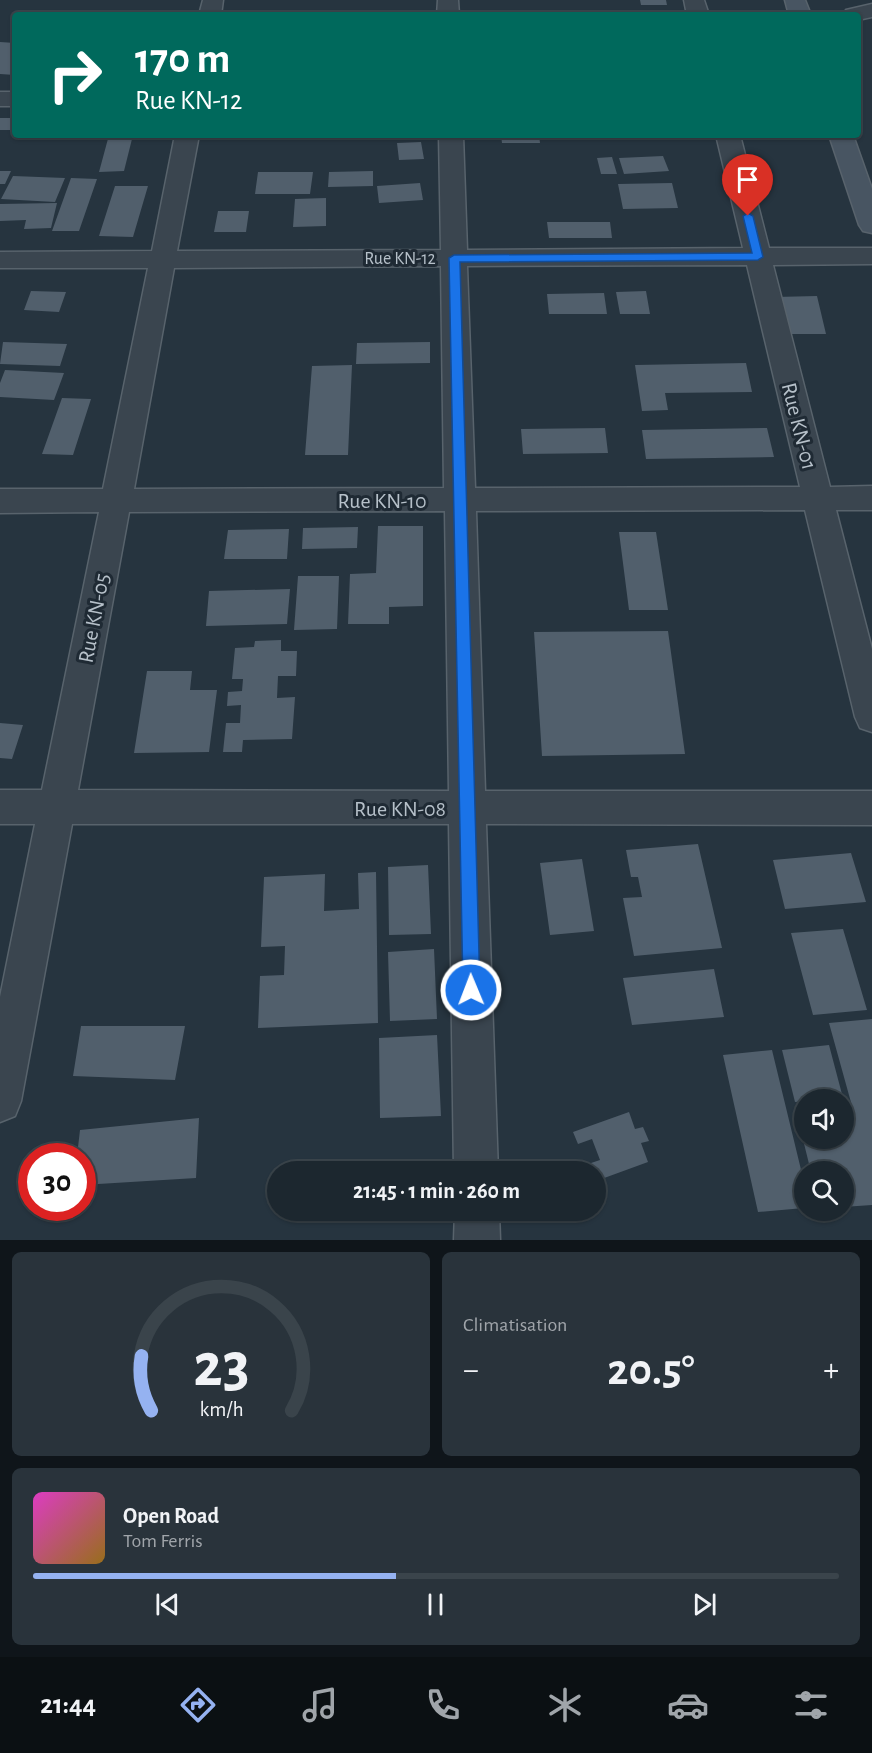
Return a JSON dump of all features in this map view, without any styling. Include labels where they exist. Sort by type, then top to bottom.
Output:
[{"type":"street","name":"Rue KN-05","points":[[0,1101],[186,138]]},
{"type":"street","points":[[451,138],[476,1161]]},
{"type":"street","name":"Rue KN-01","points":[[729,138],[872,717]]},
{"type":"street","points":[[843,138],[872,225]]},
{"type":"street","name":"Rue KN-12","points":[[0,260],[872,256]]},
{"type":"street","name":"Rue KN-10","points":[[0,501],[872,498]]},
{"type":"street","name":"Rue KN-08","points":[[0,807],[872,808]]},
{"type":"street","points":[[477,1221],[477,1240]]},
{"type":"building","points":[[640,0],[666,0],[667,5],[641,5]]},
{"type":"building","points":[[0,42],[12,43],[12,75],[0,74]]},
{"type":"building","points":[[0,118],[12,118],[12,130],[0,130]]},
{"type":"building","points":[[108,138],[132,138],[124,171],[99,172]]},
{"type":"building","points":[[501,138],[539,138],[540,143],[502,143]]},
{"type":"building","points":[[421,142],[424,159],[399,160],[397,143]]},
{"type":"building","points":[[663,156],[669,171],[624,174],[619,158]]},
{"type":"building","points":[[612,157],[617,174],[601,174],[597,158]]},
{"type":"building","points":[[0,171],[11,171],[5,184],[0,184]]},
{"type":"building","points":[[373,171],[373,186],[328,187],[329,172]]},
{"type":"building","points":[[258,172],[313,172],[310,194],[255,194]]},
{"type":"building","points":[[13,176],[65,178],[55,202],[1,199]]},
{"type":"building","points":[[71,178],[97,179],[79,231],[52,231]]},
{"type":"building","points":[[420,183],[423,200],[379,203],[377,186]]},
{"type":"building","points":[[672,183],[678,208],[623,209],[618,184]]},
{"type":"building","points":[[115,186],[148,186],[133,237],[99,236]]},
{"type":"building","points":[[326,198],[326,226],[293,227],[295,199]]},
{"type":"building","points":[[57,203],[51,228],[24,229],[26,220],[0,221],[0,204]]},
{"type":"building","points":[[218,211],[249,211],[246,232],[214,232]]},
{"type":"building","points":[[547,222],[610,222],[612,238],[549,238]]},
{"type":"building","points":[[31,291],[66,292],[59,312],[24,310]]},
{"type":"building","points":[[646,291],[650,314],[620,314],[616,292]]},
{"type":"building","points":[[604,293],[607,314],[549,314],[547,294]]},
{"type":"building","points":[[817,296],[826,334],[787,334],[775,297]]},
{"type":"building","points":[[3,342],[67,344],[60,366],[0,364]]},
{"type":"building","points":[[430,342],[430,363],[356,364],[357,343]]},
{"type":"building","points":[[746,363],[752,392],[665,393],[668,410],[642,411],[635,365]]},
{"type":"building","points":[[352,365],[348,455],[305,455],[312,366]]},
{"type":"building","points":[[5,370],[64,373],[54,400],[0,397],[0,383]]},
{"type":"building","points":[[62,398],[91,399],[73,455],[42,454]]},
{"type":"building","points":[[605,428],[608,453],[523,454],[521,429]]},
{"type":"building","points":[[767,428],[774,457],[646,459],[642,430]]},
{"type":"building","points":[[378,526],[423,526],[423,606],[389,607],[389,624],[348,624],[350,574],[376,573]]},
{"type":"building","points":[[358,527],[357,548],[302,549],[303,528]]},
{"type":"building","points":[[289,529],[287,559],[224,559],[228,530]]},
{"type":"building","points":[[619,532],[656,532],[668,610],[629,610]]},
{"type":"building","points":[[298,576],[339,576],[337,629],[294,630]]},
{"type":"building","points":[[290,589],[287,624],[206,626],[209,591]]},
{"type":"building","points":[[668,631],[685,754],[542,756],[534,632]]},
{"type":"building","points":[[281,640],[281,651],[297,651],[296,676],[278,676],[277,698],[295,697],[292,739],[243,740],[242,752],[223,752],[226,723],[240,723],[241,705],[227,706],[228,692],[242,691],[243,679],[232,679],[235,648],[254,647],[255,641]]},
{"type":"building","points":[[147,671],[192,671],[190,690],[217,690],[209,752],[134,753]]},
{"type":"building","points":[[0,723],[23,725],[12,759],[0,758]]},
{"type":"building","points":[[698,844],[722,948],[634,956],[623,898],[642,897],[638,877],[631,877],[626,850]]},
{"type":"building","points":[[851,853],[866,902],[785,909],[773,860]]},
{"type":"building","points":[[582,859],[594,931],[550,935],[540,863]]},
{"type":"building","points":[[428,865],[431,934],[389,935],[388,867]]},
{"type":"building","points":[[376,872],[378,1023],[258,1028],[260,976],[284,975],[285,946],[261,947],[264,877],[325,874],[324,911],[359,909],[358,873]]},
{"type":"building","points":[[843,929],[867,1010],[813,1015],[791,933]]},
{"type":"building","points":[[434,949],[437,1019],[390,1021],[388,952]]},
{"type":"building","points":[[714,969],[724,1017],[632,1025],[623,978]]},
{"type":"building","points":[[872,1019],[872,1205],[854,1206],[854,1161],[808,1161],[805,1149],[854,1149],[854,1089],[847,1089],[829,1023]]},
{"type":"building","points":[[81,1026],[185,1026],[175,1080],[73,1076]]},
{"type":"building","points":[[437,1035],[441,1116],[380,1118],[379,1038]]},
{"type":"building","points":[[829,1045],[841,1089],[794,1089],[794,1098],[782,1050]]},
{"type":"building","points":[[772,1050],[794,1149],[796,1149],[799,1161],[794,1161],[794,1209],[758,1212],[723,1055]]},
{"type":"building","points":[[629,1112],[635,1129],[643,1127],[649,1141],[641,1143],[648,1162],[606,1177],[606,1161],[597,1161],[600,1160],[592,1139],[578,1144],[573,1132]]},
{"type":"building","points":[[199,1118],[196,1178],[96,1184],[96,1143],[78,1143],[80,1130]]},
{"type":"route","points":[[471,990],[454,258],[758,257],[748,216]]}]
